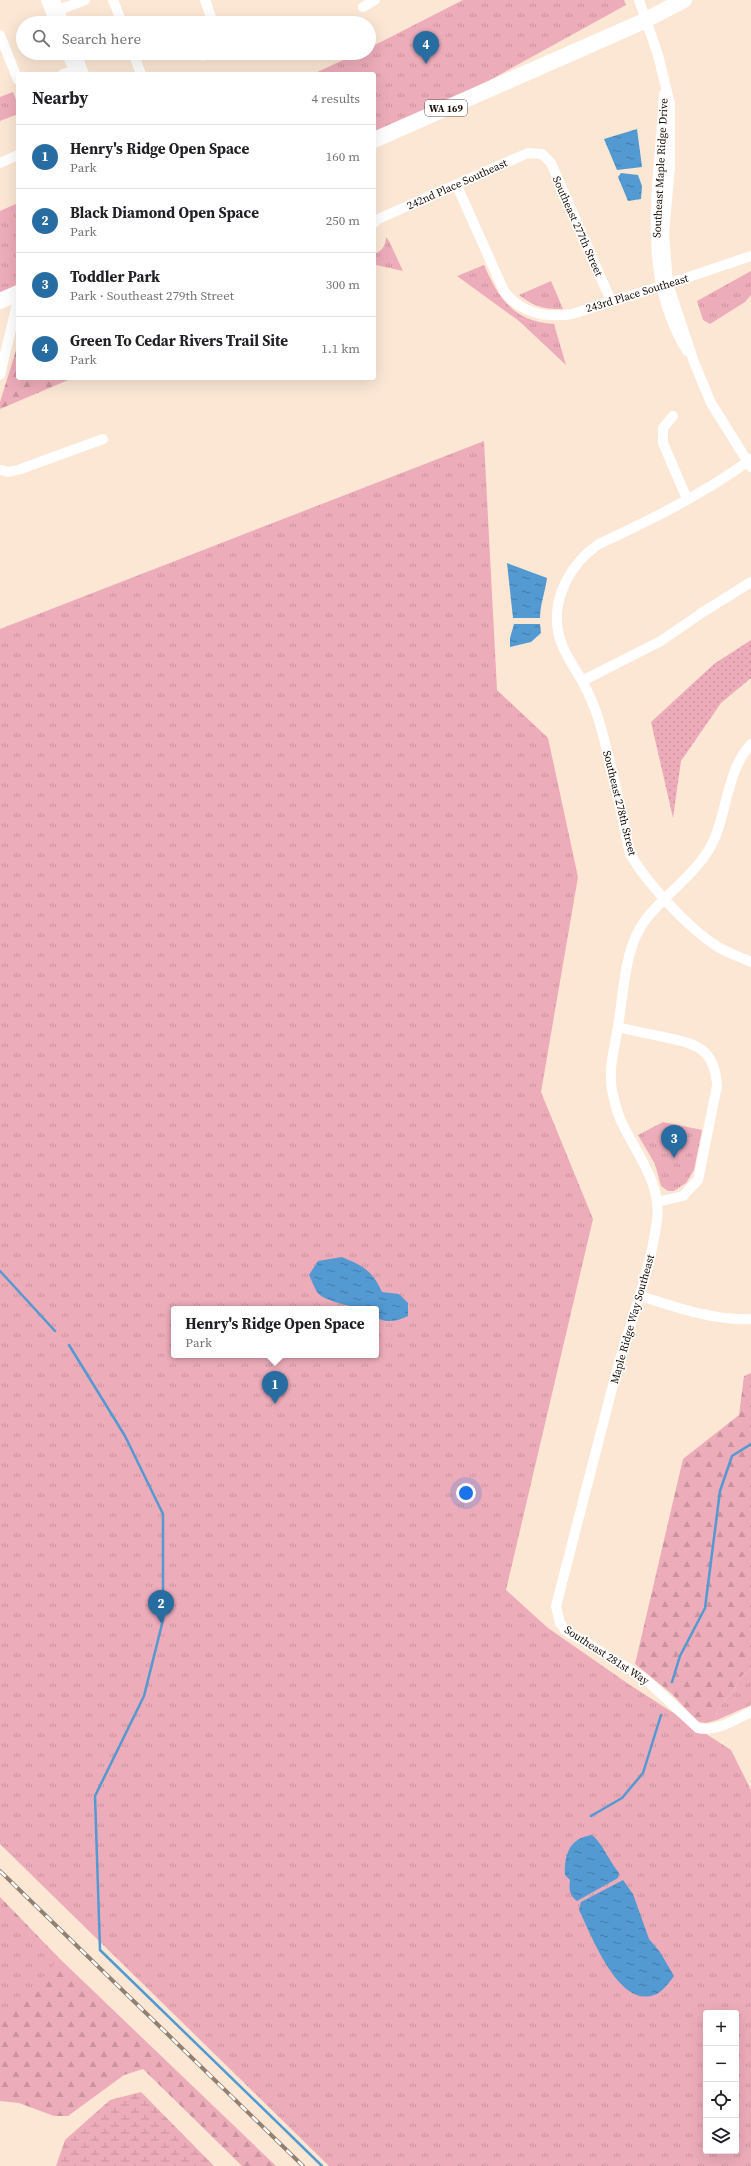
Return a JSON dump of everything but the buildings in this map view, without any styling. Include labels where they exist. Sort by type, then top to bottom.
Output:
[{"type":"main road","name":"WA 169","points":[[376,139],[646,20],[684,0]]},
{"type":"main road","points":[[0,301],[16,294]]},
{"type":"street","points":[[46,0],[59,16]]},
{"type":"street","points":[[55,0],[55,16]]},
{"type":"street","points":[[55,11],[85,0]]},
{"type":"street","points":[[113,0],[119,16]]},
{"type":"street","points":[[205,0],[211,16]]},
{"type":"street","points":[[363,7],[375,0]]},
{"type":"street","name":"Southeast Maple Ridge Drive","points":[[639,0],[658,55],[664,86],[670,104],[671,131],[664,234],[664,286],[711,403],[750,463]]},
{"type":"street","points":[[0,36],[16,75]]},
{"type":"street","points":[[72,60],[79,71]]},
{"type":"street","points":[[77,60],[79,71]]},
{"type":"street","points":[[136,60],[140,72]]},
{"type":"street","name":"242nd Place Southeast","points":[[376,221],[457,186],[522,155],[535,152],[542,154]]},
{"type":"street","name":"Southeast 277th Street","points":[[542,154],[551,163],[611,302]]},
{"type":"street","points":[[0,163],[16,156]]},
{"type":"street","name":"243rd Place Southeast","points":[[457,186],[500,283],[510,298],[522,308],[536,314],[558,316],[611,302],[664,286],[751,256]]},
{"type":"street","points":[[0,375],[16,308]]},
{"type":"street","points":[[673,416],[663,428],[662,443],[688,499],[750,463]]},
{"type":"street","points":[[0,470],[9,472],[21,469],[103,439]]},
{"type":"street","name":"Southeast 278th Street","points":[[688,499],[664,514],[589,550],[570,572],[559,599],[558,630],[562,646],[582,681],[595,709],[604,736],[630,854],[639,870],[664,898],[713,944],[751,962]]},
{"type":"street","points":[[582,681],[662,641],[703,612],[751,582]]},
{"type":"street","name":"Maple Ridge Way Southeast","points":[[560,1624],[556,1606],[614,1380],[640,1296],[655,1229],[657,1202],[643,1160],[621,1121],[612,1088],[612,1057],[628,962],[636,938],[644,921],[664,898],[702,861],[712,844],[719,827],[735,768],[751,744]]},
{"type":"street","points":[[618,1027],[694,1044],[707,1055],[716,1075],[717,1086],[698,1180],[683,1196],[657,1202]]},
{"type":"street","points":[[640,1296],[703,1314],[733,1319],[751,1319]]},
{"type":"street","name":"Southeast 281st Way","points":[[560,1624],[565,1630],[644,1678],[698,1728],[709,1730],[751,1712]]},
{"type":"green space","points":[[463,0],[624,0],[626,5],[488,81],[376,134],[376,72],[317,72],[343,60],[376,60],[376,44]]},
{"type":"green space","points":[[13,92],[16,100],[16,115],[0,121],[0,97]]},
{"type":"green space","points":[[16,204],[16,292],[0,299],[0,211]]},
{"type":"green space","points":[[386,237],[403,271],[376,265],[376,253],[383,247]]},
{"type":"green space","points":[[484,265],[502,298],[509,306],[528,318],[554,324],[566,365],[519,321],[457,276]]},
{"type":"green space","points":[[751,271],[751,295],[745,302],[710,324],[703,320],[697,301]]},
{"type":"green space","points":[[551,281],[563,309],[540,306],[519,295]]},
{"type":"green space","points":[[16,350],[16,380],[68,380],[0,409],[0,402]]},
{"type":"green space","points":[[484,441],[497,690],[548,738],[578,877],[541,1092],[593,1219],[506,1590],[548,1628],[630,1685],[731,1750],[751,1790],[751,2166],[329,2166],[0,1844],[0,629]]},
{"type":"green space","points":[[751,640],[751,678],[721,703],[681,761],[673,818],[651,722],[714,664]]},
{"type":"green space","points":[[663,1122],[702,1130],[694,1170],[686,1183],[674,1191],[668,1191],[661,1186],[655,1164],[638,1135]]},
{"type":"green space","points":[[751,1373],[751,1669],[739,1678],[735,1689],[718,1708],[716,1716],[717,1720],[706,1723],[698,1722],[672,1694],[635,1664],[683,1459],[739,1415],[744,1376]]},
{"type":"green space","points":[[751,1669],[751,1705],[717,1720],[716,1716],[718,1708],[735,1689],[739,1678]]},
{"type":"green space","points":[[0,1897],[60,1959],[276,2166],[242,2166],[143,2069],[124,2075],[68,2116],[54,2116],[19,2103],[0,2101]]},
{"type":"green space","points":[[0,1901],[59,1959],[0,2026]]},
{"type":"green space","points":[[141,2092],[214,2166],[56,2166],[65,2140],[110,2100]]},
{"type":"water","points":[[637,129],[642,167],[617,170],[604,139]]},
{"type":"water","points":[[621,173],[638,175],[642,186],[641,199],[628,201],[618,177]]},
{"type":"water","points":[[507,563],[547,578],[540,618],[513,618]]},
{"type":"water","points":[[514,624],[540,624],[541,633],[531,642],[510,647],[510,638]]},
{"type":"water","points":[[342,1257],[361,1266],[370,1274],[382,1292],[399,1294],[408,1303],[408,1316],[388,1321],[379,1318],[379,1306],[351,1306],[321,1296],[317,1292],[309,1275],[318,1261]]},
{"type":"water","points":[[592,1835],[619,1873],[618,1878],[577,1901],[571,1894],[570,1880],[565,1875],[567,1854],[574,1843],[584,1837]]},
{"type":"water","points":[[623,1880],[633,1894],[649,1939],[660,1952],[674,1976],[662,1990],[654,1995],[641,1996],[629,1991],[618,1980],[599,1951],[579,1910],[581,1902]]},
{"type":"waterway","points":[[0,1271],[55,1331]]},
{"type":"waterway","points":[[69,1345],[125,1436],[163,1514],[163,1620],[144,1696],[95,1796],[100,1950],[322,2166]]},
{"type":"waterway","points":[[672,1682],[680,1656],[705,1608],[720,1491],[732,1456],[751,1444]]},
{"type":"waterway","points":[[591,1816],[622,1798],[643,1773],[661,1715]]},
{"type":"railway","points":[[0,1871],[303,2166]]},
{"type":"place","name":"Green To Cedar Rivers Trail Site","points":[[426,64]]},
{"type":"place","name":"Toddler Park","points":[[674,1158]]},
{"type":"place","name":"Henry's Ridge Open Space","points":[[275,1404]]},
{"type":"place","name":"Black Diamond Open Space","points":[[161,1623]]}]
